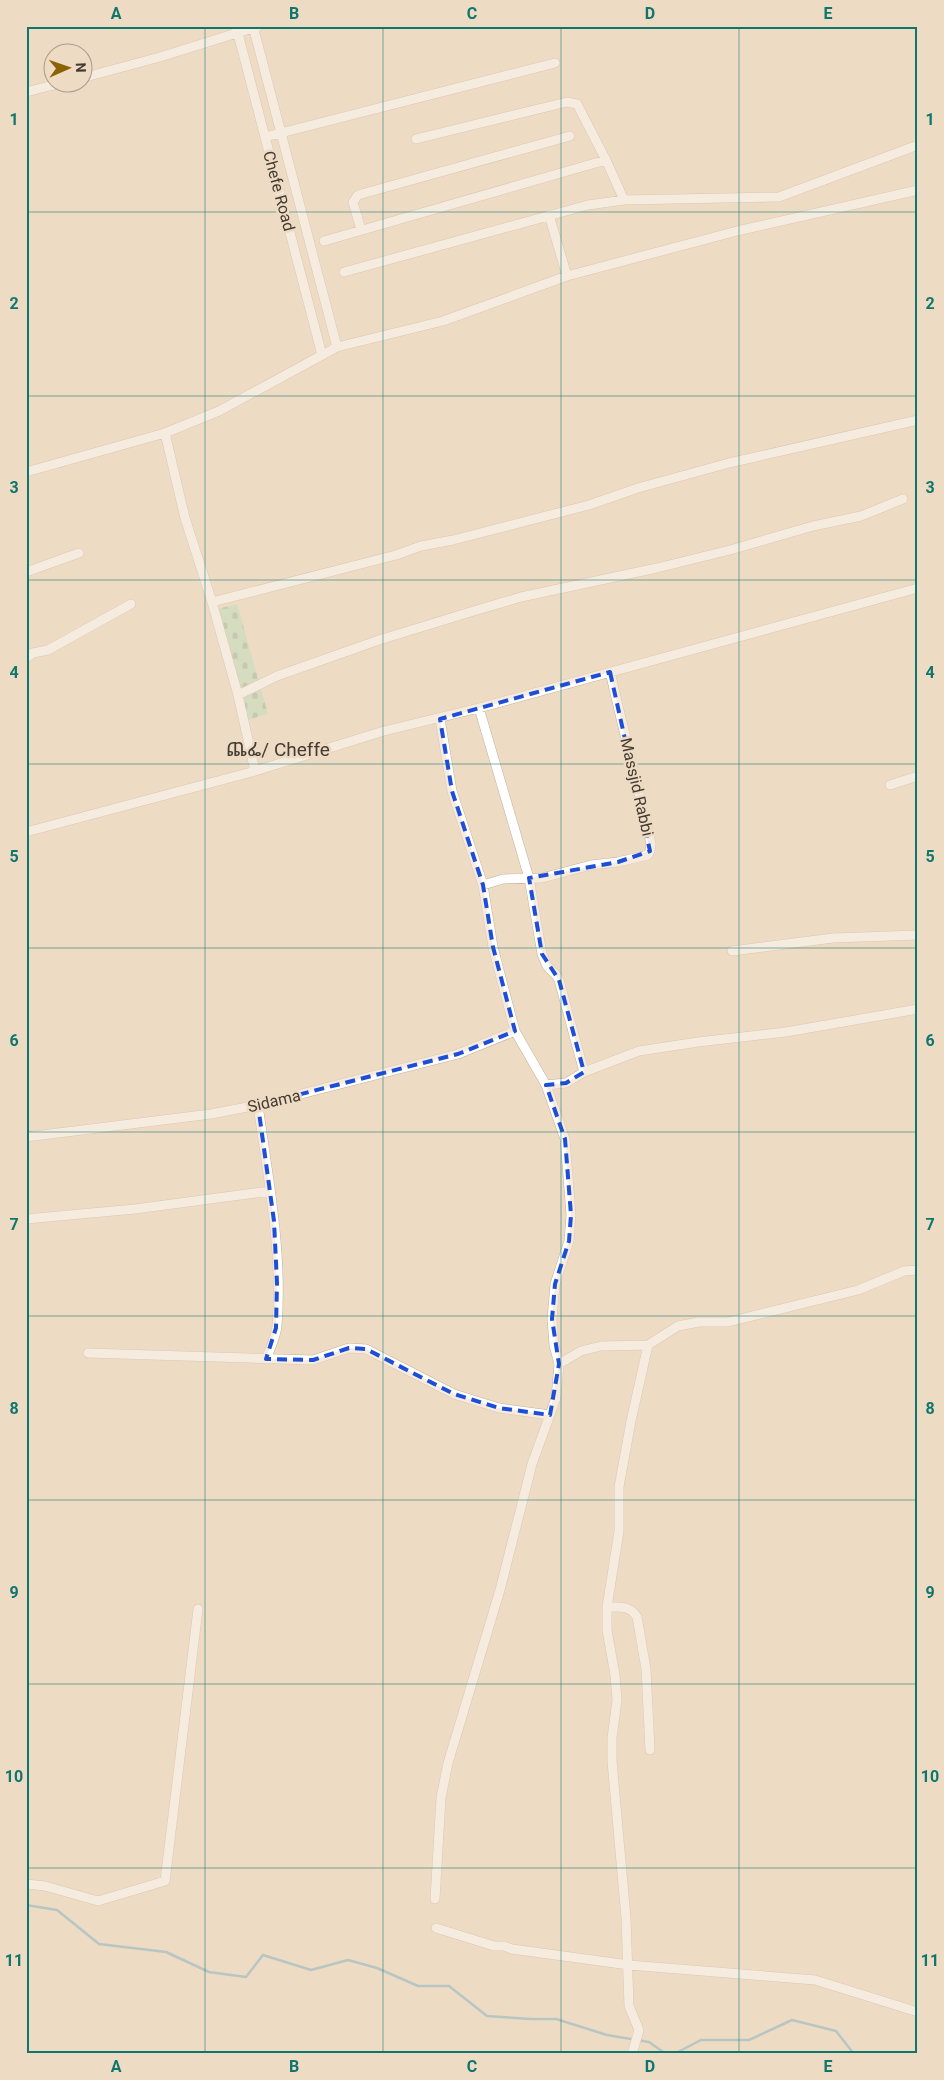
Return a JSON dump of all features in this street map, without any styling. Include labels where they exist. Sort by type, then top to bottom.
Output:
[{"type":"street","points":[[92,75],[160,57],[237,29],[255,27]]},
{"type":"street","name":"Chefe Road","points":[[255,27],[337,347]]},
{"type":"street","name":"Chefe Road","points":[[237,29],[322,355]]},
{"type":"street","points":[[265,137],[555,63]]},
{"type":"street","points":[[26,92],[42,88]]},
{"type":"street","points":[[416,139],[567,102],[577,104],[624,200]]},
{"type":"street","points":[[361,230],[353,202],[358,195],[570,136]]},
{"type":"street","points":[[344,272],[588,205],[624,200],[779,197],[918,145]]},
{"type":"street","points":[[324,241],[606,160]]},
{"type":"street","points":[[26,472],[165,432],[219,411],[337,347],[444,321],[567,276],[737,231],[918,190]]},
{"type":"street","points":[[549,215],[567,276]]},
{"type":"street","points":[[212,602],[396,555],[421,546],[453,540],[590,504],[638,488],[729,463],[918,420]]},
{"type":"street","points":[[165,432],[185,518],[212,602],[238,695],[255,771]]},
{"type":"street","points":[[238,695],[277,676],[379,640],[495,605],[539,593],[657,568],[730,550],[813,526],[861,516],[903,498]]},
{"type":"street","points":[[26,572],[79,553]]},
{"type":"street","points":[[26,832],[255,771],[384,731],[440,719],[918,588]]},
{"type":"street","points":[[26,658],[33,653],[48,650],[131,604]]},
{"type":"street","name":"Massjid Rabbi","points":[[483,885],[503,879],[542,878],[591,865],[618,862],[648,855],[651,844],[610,672]]},
{"type":"street","points":[[479,708],[529,878],[542,954],[547,966],[559,980],[584,1072]]},
{"type":"street","points":[[435,1899],[440,1798],[448,1763],[498,1596],[532,1464],[556,1398],[559,1364],[554,1345],[553,1328],[555,1284],[569,1241],[571,1215],[565,1139],[546,1085],[515,1031],[493,947],[483,885],[452,791],[440,719]]},
{"type":"street","points":[[890,784],[918,776]]},
{"type":"street","points":[[732,951],[833,938],[918,935]]},
{"type":"street","points":[[546,1085],[566,1083],[584,1072],[639,1051],[786,1032],[918,1009]]},
{"type":"street","name":"Sidama","points":[[26,1136],[211,1114],[258,1106],[458,1054],[515,1031]]},
{"type":"street","points":[[258,1106],[274,1230],[276,1328],[266,1359]]},
{"type":"street","points":[[26,1219],[135,1209],[270,1191]]},
{"type":"street","points":[[559,1364],[581,1351],[601,1346],[648,1345],[678,1326],[699,1322],[728,1322],[858,1290],[904,1271],[918,1270]]},
{"type":"street","points":[[632,2054],[639,2030],[629,2006],[629,1964],[612,1761],[612,1738],[617,1700],[615,1675],[607,1630],[607,1607],[619,1531],[619,1488],[631,1421],[648,1345]]},
{"type":"street","points":[[88,1353],[313,1360],[349,1348],[366,1349],[454,1394],[499,1408],[550,1415]]},
{"type":"street","points":[[607,1607],[625,1607],[633,1611],[637,1617],[646,1669],[650,1750]]},
{"type":"street","points":[[26,1884],[45,1886],[98,1901],[165,1881],[198,1609]]},
{"type":"street","points":[[436,1928],[494,1946],[504,1946],[512,1949],[629,1964],[815,1980],[918,2012]]},
{"type":"highlighted area","points":[[610,672],[650,851],[618,862],[529,878],[542,954],[559,980],[584,1072],[566,1083],[546,1085],[565,1139],[571,1215],[569,1241],[555,1284],[552,1319],[559,1364],[550,1415],[499,1408],[454,1394],[366,1349],[349,1348],[313,1360],[266,1359],[276,1328],[277,1283],[274,1221],[258,1105],[458,1054],[515,1031],[493,947],[483,885],[452,791],[440,719]]},
{"type":"green space","points":[[237,604],[268,714],[247,720],[218,609]]},
{"type":"waterway","points":[[26,1905],[57,1910],[99,1944],[166,1952],[209,1972],[246,1977],[263,1955],[311,1970],[348,1960],[377,1968],[418,1986],[449,1986],[487,2016],[556,2019],[607,2035],[649,2042],[666,2054]]},
{"type":"waterway","points":[[674,2054],[701,2040],[749,2040],[792,2020],[836,2031],[854,2054]]},
{"type":"district","name":"ጨፌ/ Cheffe","points":[[278,749]]}]
